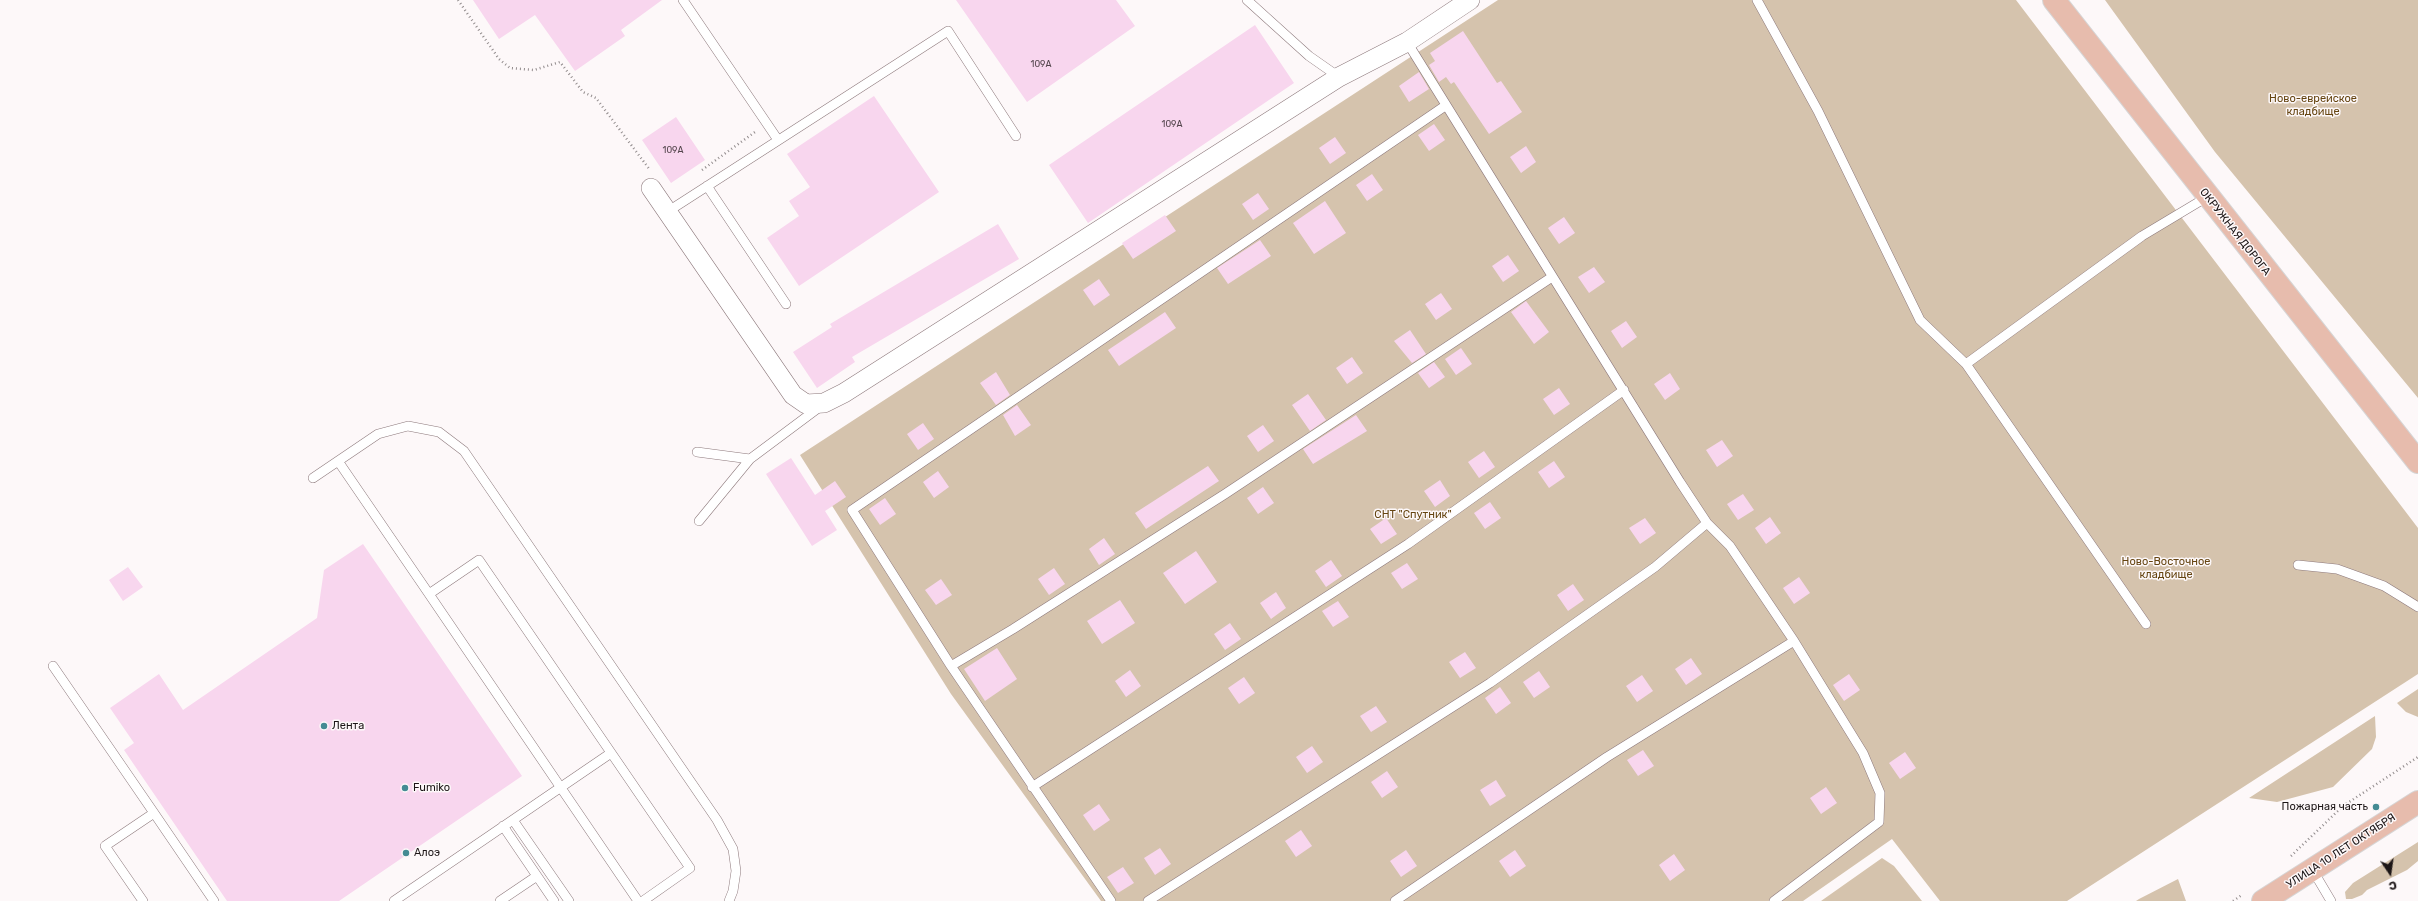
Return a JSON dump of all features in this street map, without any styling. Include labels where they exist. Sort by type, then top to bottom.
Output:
[{"type":"main road","name":"ОКРУЖНАЯ ДОРОГА","points":[[2054,0],[2207,197],[2418,462]]},
{"type":"main road","name":"УЛИЦА 10 ЛЕТ ОКТЯБРЯ","points":[[2255,896],[2312,869],[2418,802]]},
{"type":"street","points":[[653,182],[667,212],[793,395],[806,404],[824,403],[844,393],[1339,77],[1407,42],[1470,0]]},
{"type":"lane","points":[[683,0],[778,140]]},
{"type":"lane","points":[[1247,0],[1309,56],[1339,77]]},
{"type":"lane","points":[[1757,0],[1818,111],[1920,320],[1966,364],[2146,624]]},
{"type":"lane","points":[[667,212],[948,31],[1016,136]]},
{"type":"lane","points":[[1407,42],[1445,106],[1707,523],[1730,546],[1794,641],[1863,753],[1880,793],[1879,822],[1774,901]]},
{"type":"lane","points":[[1111,901],[950,666],[852,510],[1445,106]]},
{"type":"lane","points":[[707,186],[786,304]]},
{"type":"lane","points":[[1966,364],[2142,236],[2207,197]]},
{"type":"lane","points":[[950,666],[1013,629],[1224,494],[1552,277]]},
{"type":"lane","points":[[1032,787],[1408,544],[1624,390]]},
{"type":"lane","points":[[699,521],[750,459],[824,403]]},
{"type":"lane","points":[[314,478],[378,434],[408,426],[439,432],[464,451],[724,832],[733,849],[736,871],[734,891],[728,901]]},
{"type":"lane","points":[[697,452],[750,459]]},
{"type":"lane","points":[[338,461],[638,901]]},
{"type":"lane","points":[[1148,901],[1490,684],[1655,567],[1707,523]]},
{"type":"lane","points":[[429,594],[479,560],[690,868],[643,901]]},
{"type":"lane","points":[[2298,565],[2344,571],[2384,586],[2418,607]]},
{"type":"lane","points":[[1395,901],[1606,757],[1794,641]]},
{"type":"lane","points":[[53,666],[214,901]]},
{"type":"lane","points":[[394,901],[611,753]]},
{"type":"lane","points":[[143,901],[105,846],[154,813]]},
{"type":"lane","points":[[513,820],[569,901]]},
{"type":"lane","points":[[503,826],[554,901]]},
{"type":"lane","points":[[2312,869],[2332,901]]},
{"type":"lane","points":[[500,901],[537,876]]},
{"type":"path","points":[[458,0],[499,59],[510,68],[534,70],[560,62],[583,92],[596,98],[653,182]]},
{"type":"path","points":[[699,172],[767,124]]},
{"type":"path","points":[[2288,859],[2343,806],[2418,757]]},
{"type":"path","points":[[2233,901],[2255,896]]},
{"type":"green space","name":"СНТ \"Спутник\"","points":[[1498,0],[2016,0],[2418,528],[2418,674],[2067,901],[1940,901],[1892,839],[1803,901],[1101,901],[951,694],[800,455]]},
{"type":"green space","name":"Ново-еврейское кладбище","points":[[2105,0],[2418,0],[2418,398],[2215,152]]},
{"type":"green space","points":[[2418,689],[2418,717],[2406,712],[2397,703]]},
{"type":"green space","points":[[2375,716],[2376,737],[2372,749],[2333,787],[2277,802],[2249,798]]},
{"type":"green space","points":[[2418,842],[2418,861],[2407,870],[2367,890],[2362,895],[2352,899],[2346,899],[2345,892],[2353,883]]},
{"type":"green space","points":[[1882,858],[1894,866],[1922,901],[1821,901]]},
{"type":"green space","points":[[2178,879],[2186,901],[2136,901],[2139,899]]},
{"type":"building","points":[[473,0],[662,0],[621,30],[625,36],[575,71],[535,15],[499,39]]},
{"type":"building","points":[[956,0],[1116,0],[1135,26],[1027,102]]},
{"type":"building","points":[[1255,25],[1294,83],[1088,223],[1049,165]]},
{"type":"building","points":[[1463,31],[1497,83],[1501,81],[1522,112],[1489,134],[1454,82],[1451,84],[1446,77],[1439,82],[1429,65],[1435,61],[1430,53]]},
{"type":"building","points":[[1419,72],[1429,89],[1409,102],[1399,86]]},
{"type":"building","points":[[874,96],[939,192],[799,286],[767,238],[799,216],[789,201],[810,187],[787,154]]},
{"type":"building","points":[[676,117],[705,160],[671,183],[642,140]]},
{"type":"building","points":[[1434,124],[1445,140],[1429,151],[1418,135]]},
{"type":"building","points":[[1335,137],[1346,153],[1330,164],[1319,148]]},
{"type":"building","points":[[1526,146],[1536,162],[1521,173],[1510,157]]},
{"type":"building","points":[[1372,174],[1383,190],[1367,201],[1356,185]]},
{"type":"building","points":[[1258,193],[1269,209],[1253,220],[1242,204]]},
{"type":"building","points":[[1325,201],[1346,233],[1314,254],[1293,223]]},
{"type":"building","points":[[1165,215],[1176,231],[1133,259],[1122,243]]},
{"type":"building","points":[[1564,217],[1575,233],[1559,244],[1548,228]]},
{"type":"building","points":[[998,224],[1019,259],[852,357],[855,362],[817,388],[793,352],[832,327],[830,324]]},
{"type":"building","points":[[1260,240],[1271,256],[1228,284],[1217,268]]},
{"type":"building","points":[[1508,255],[1519,271],[1503,282],[1492,266]]},
{"type":"building","points":[[1594,267],[1605,282],[1589,293],[1578,277]]},
{"type":"building","points":[[1099,279],[1110,295],[1094,306],[1083,290]]},
{"type":"building","points":[[1441,293],[1452,309],[1436,320],[1425,304]]},
{"type":"building","points":[[1526,301],[1549,332],[1534,344],[1511,312]]},
{"type":"building","points":[[1165,312],[1176,328],[1119,366],[1108,350]]},
{"type":"building","points":[[1626,321],[1637,337],[1622,348],[1611,331]]},
{"type":"building","points":[[1410,330],[1426,354],[1412,363],[1394,341]]},
{"type":"building","points":[[1461,348],[1472,364],[1456,375],[1445,359]]},
{"type":"building","points":[[1352,357],[1363,373],[1347,384],[1336,368]]},
{"type":"building","points":[[1434,362],[1445,377],[1429,388],[1418,373]]},
{"type":"building","points":[[996,372],[1010,395],[996,405],[980,383]]},
{"type":"building","points":[[1670,373],[1680,389],[1665,400],[1654,384]]},
{"type":"building","points":[[1559,388],[1570,404],[1554,415],[1543,399]]},
{"type":"building","points":[[1308,394],[1326,420],[1310,431],[1292,405]]},
{"type":"building","points":[[1017,405],[1031,425],[1015,436],[1003,415]]},
{"type":"building","points":[[1356,415],[1367,431],[1313,464],[1303,449]]},
{"type":"building","points":[[923,423],[934,439],[918,450],[907,434]]},
{"type":"building","points":[[1263,425],[1274,441],[1258,452],[1247,436]]},
{"type":"building","points":[[1722,440],[1733,456],[1717,467],[1706,450]]},
{"type":"building","points":[[1484,451],[1495,467],[1479,478],[1468,462]]},
{"type":"building","points":[[791,458],[815,495],[835,481],[846,497],[825,511],[837,530],[812,546],[766,474]]},
{"type":"building","points":[[1554,461],[1565,477],[1549,488],[1538,472]]},
{"type":"building","points":[[1208,466],[1219,481],[1146,529],[1135,513]]},
{"type":"building","points":[[938,471],[949,487],[934,498],[923,482]]},
{"type":"building","points":[[1440,480],[1450,496],[1435,507],[1424,491]]},
{"type":"building","points":[[1263,487],[1274,503],[1258,514],[1247,498]]},
{"type":"building","points":[[1743,494],[1754,510],[1738,520],[1727,504]]},
{"type":"building","points":[[885,498],[896,514],[880,525],[869,509]]},
{"type":"building","points":[[1490,502],[1501,518],[1485,529],[1474,513]]},
{"type":"building","points":[[1770,517],[1781,533],[1766,544],[1755,528]]},
{"type":"building","points":[[1386,518],[1397,534],[1381,544],[1370,529]]},
{"type":"building","points":[[1645,518],[1656,533],[1640,544],[1629,528]]},
{"type":"building","points":[[1104,538],[1115,554],[1099,565],[1089,549]]},
{"type":"building","name":"Лента","points":[[363,544],[522,776],[339,901],[227,901],[124,750],[134,743],[110,708],[159,674],[183,710],[317,618],[324,570]]},
{"type":"building","points":[[1196,551],[1217,582],[1185,604],[1163,573]]},
{"type":"building","points":[[1331,560],[1342,576],[1326,587],[1315,571]]},
{"type":"building","points":[[1407,563],[1418,579],[1402,589],[1391,573]]},
{"type":"building","points":[[128,567],[143,587],[123,601],[109,580]]},
{"type":"building","points":[[1054,568],[1065,584],[1049,595],[1038,579]]},
{"type":"building","points":[[1799,577],[1810,593],[1794,604],[1783,588]]},
{"type":"building","points":[[941,579],[952,595],[936,605],[925,590]]},
{"type":"building","points":[[1573,584],[1584,600],[1568,611],[1557,595]]},
{"type":"building","points":[[1276,592],[1286,608],[1271,619],[1260,603]]},
{"type":"building","points":[[1120,600],[1135,623],[1102,644],[1087,621]]},
{"type":"building","points":[[1338,601],[1349,617],[1333,627],[1322,611]]},
{"type":"building","points":[[1230,623],[1241,639],[1225,650],[1214,634]]},
{"type":"building","points":[[997,648],[1017,679],[985,701],[964,669]]},
{"type":"building","points":[[1465,652],[1476,668],[1460,678],[1449,662]]},
{"type":"building","points":[[1691,658],[1702,674],[1686,685],[1675,669]]},
{"type":"building","points":[[1130,670],[1141,686],[1126,697],[1115,681]]},
{"type":"building","points":[[1539,671],[1550,687],[1534,698],[1523,682]]},
{"type":"building","points":[[1849,674],[1860,690],[1844,701],[1833,685]]},
{"type":"building","points":[[1642,675],[1653,691],[1637,702],[1626,686]]},
{"type":"building","points":[[1244,677],[1255,693],[1239,704],[1228,688]]},
{"type":"building","points":[[1500,687],[1511,703],[1496,714],[1485,698]]},
{"type":"building","points":[[1376,706],[1387,722],[1371,732],[1360,716]]},
{"type":"building","points":[[1312,746],[1323,762],[1307,773],[1296,757]]},
{"type":"building","points":[[1643,750],[1654,766],[1638,776],[1627,760]]},
{"type":"building","points":[[1905,752],[1916,768],[1900,779],[1889,763]]},
{"type":"building","points":[[1387,771],[1398,787],[1382,798],[1371,782]]},
{"type":"building","points":[[1496,780],[1506,796],[1490,806],[1480,790]]},
{"type":"building","points":[[1826,787],[1837,803],[1821,814],[1810,798]]},
{"type":"building","points":[[1099,804],[1110,820],[1094,831],[1083,815]]},
{"type":"building","points":[[1301,830],[1312,846],[1296,857],[1285,841]]},
{"type":"building","points":[[1160,848],[1171,864],[1155,875],[1144,858]]},
{"type":"building","points":[[1406,850],[1417,866],[1401,877],[1390,861]]},
{"type":"building","points":[[1515,850],[1526,866],[1510,877],[1499,861]]},
{"type":"building","points":[[1674,854],[1685,870],[1670,881],[1659,865]]},
{"type":"building","points":[[1123,867],[1134,883],[1118,893],[1107,877]]},
{"type":"place","name":"Лента","points":[[324,726]]},
{"type":"place","name":"Fumiko","points":[[405,788]]},
{"type":"place","name":"Пожарная часть","points":[[2376,807]]},
{"type":"place","name":"Алоэ","points":[[406,853]]},
{"type":"park label","name":"Ново-Восточное кладбище","points":[[2166,568]]}]
